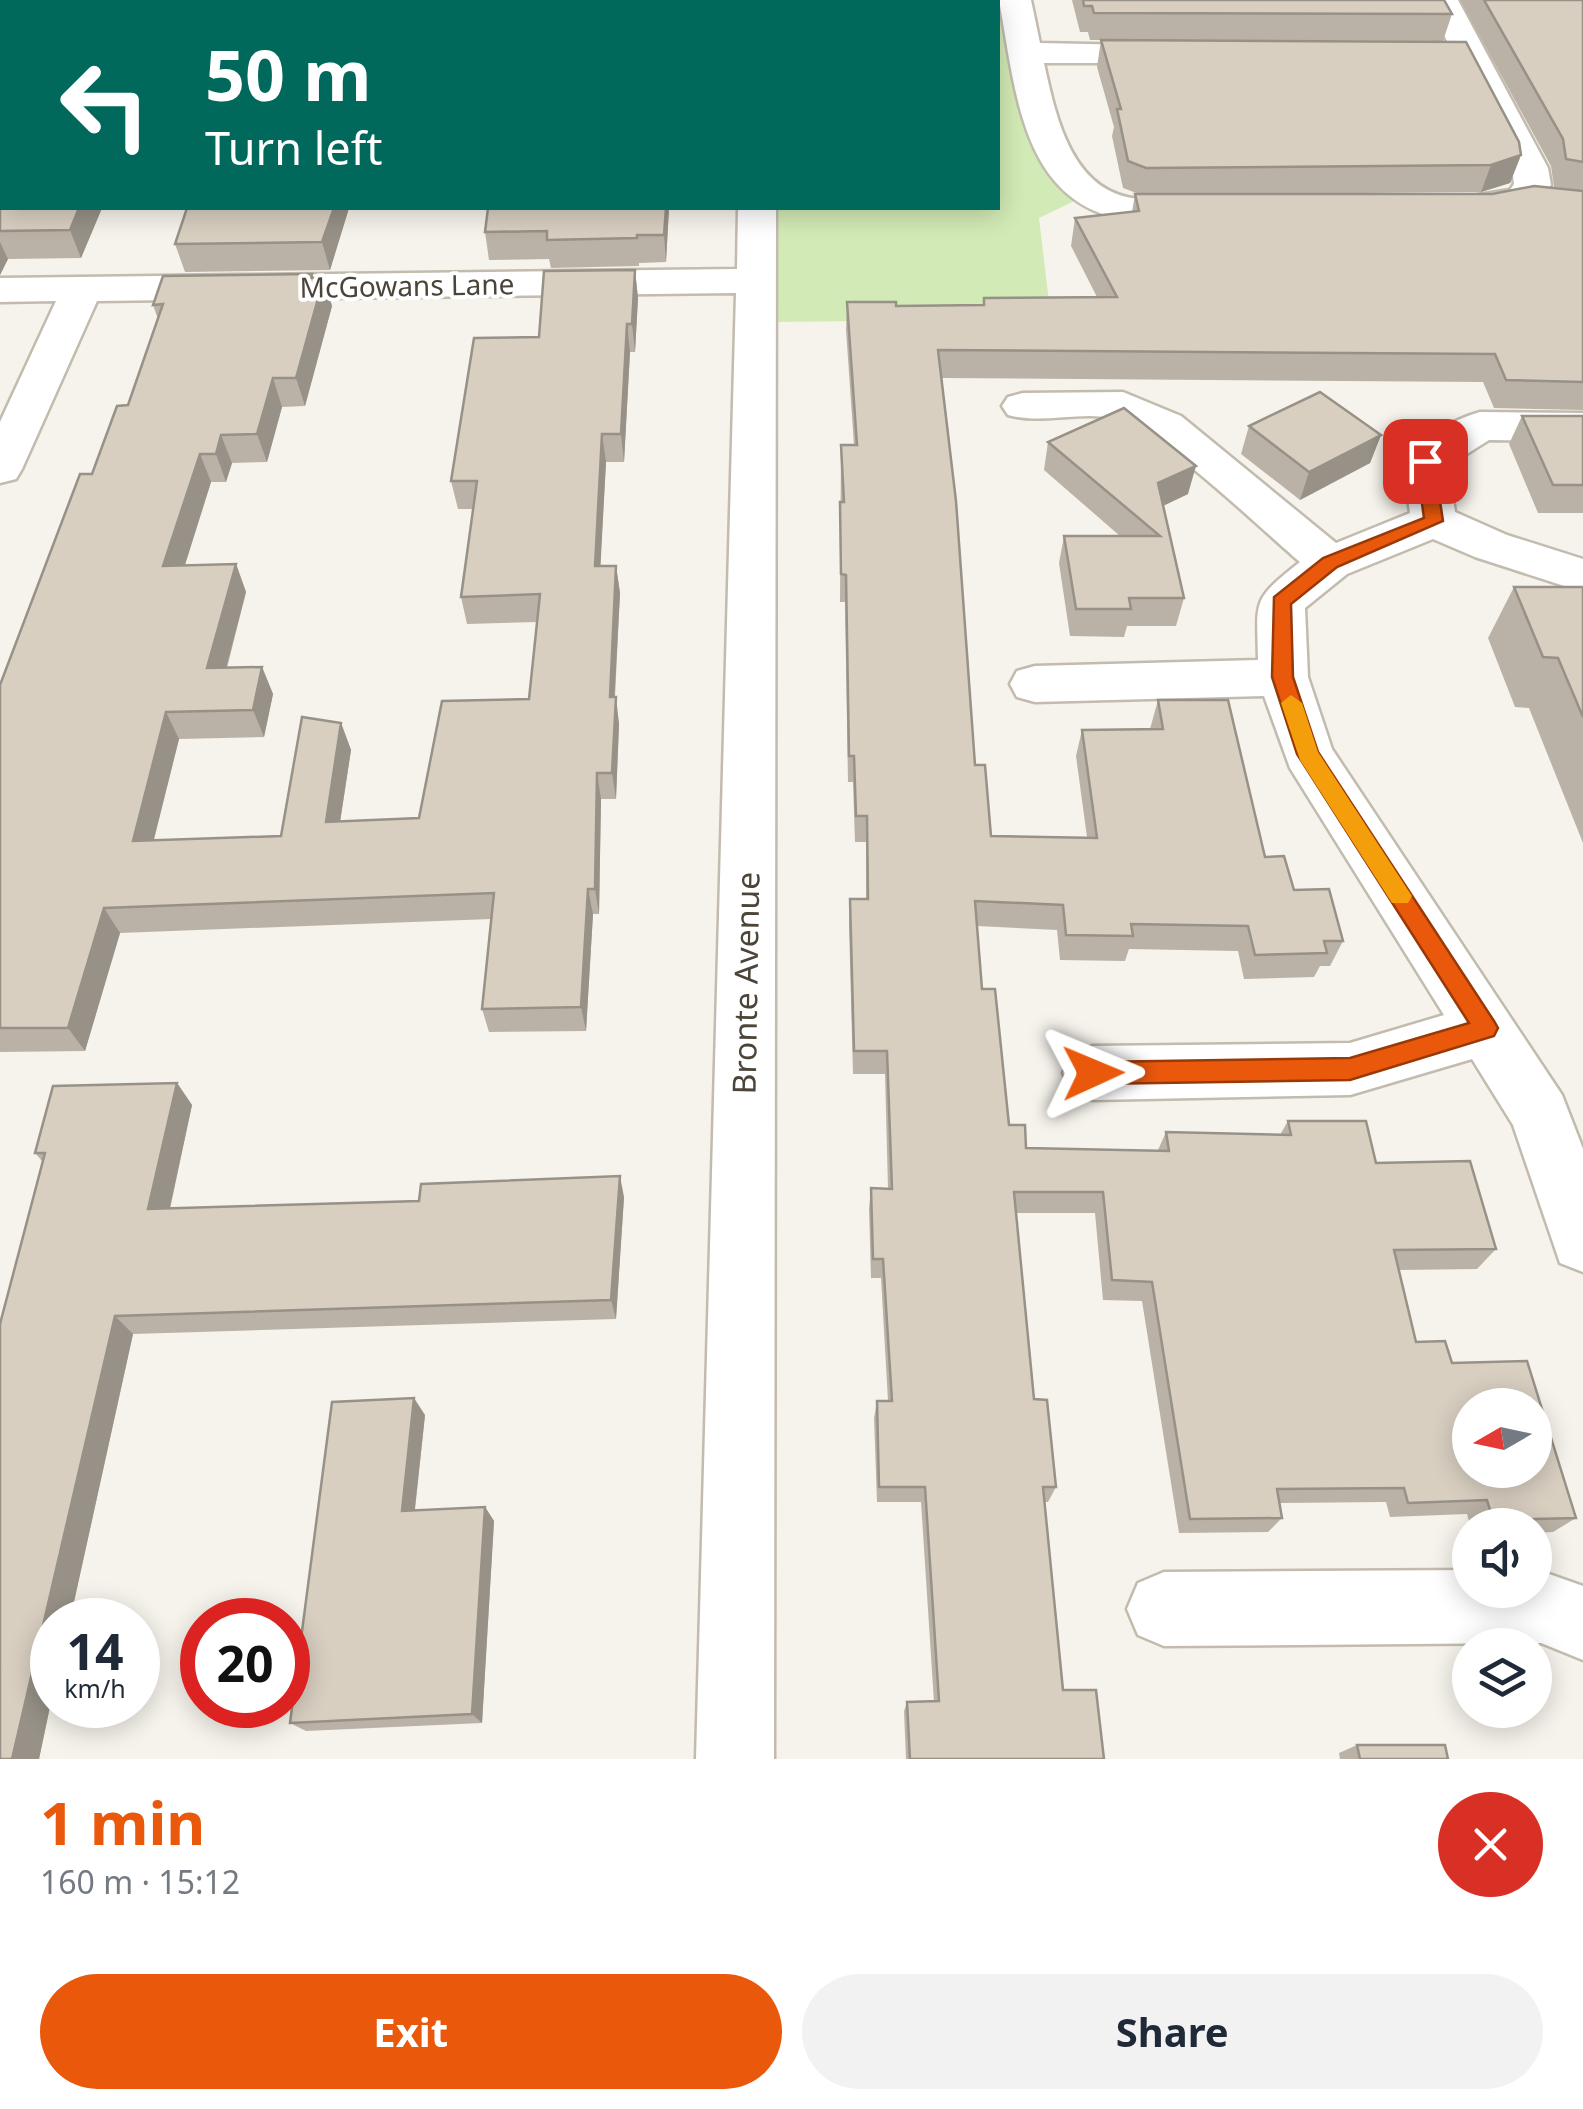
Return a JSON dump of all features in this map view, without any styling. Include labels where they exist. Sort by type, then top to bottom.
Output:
[{"type":"street","points":[[1016,0],[1041,121],[1060,165],[1089,194],[1111,206],[1138,210],[1233,209]]},
{"type":"street","points":[[1424,207],[1540,201],[1530,168],[1442,0]]},
{"type":"street","points":[[1028,52],[1199,54]]},
{"type":"street","points":[[1426,55],[1470,55]]},
{"type":"street","points":[[1004,121],[1041,121]]},
{"type":"street","name":"Bronte Avenue","points":[[735,1759],[757,210]]},
{"type":"street","name":"McGowans Lane","points":[[0,290],[754,280]]},
{"type":"street","points":[[0,469],[82,289]]},
{"type":"street","points":[[1024,406],[1122,405],[1166,426],[1330,563]]},
{"type":"street","points":[[1434,521],[1425,461],[1480,426],[1583,427]]},
{"type":"street","points":[[1583,576],[1491,546],[1434,521],[1330,563],[1281,602],[1283,677],[1308,754],[1540,1114],[1583,1241]]},
{"type":"street","points":[[1034,684],[1283,677]]},
{"type":"street","points":[[1093,1073],[1350,1069],[1486,1028]]},
{"type":"street","points":[[1164,1610],[1542,1606],[1583,1623]]},
{"type":"green space","points":[[1000,0],[1015,0],[1028,53],[1089,194],[1039,218],[1051,319],[772,322],[772,210],[1000,210]]},
{"type":"building","points":[[1083,0],[1444,0],[1452,14],[1094,13],[1092,6],[1084,6]]},
{"type":"building","points":[[1484,0],[1583,0],[1583,162],[1566,159],[1563,139]]},
{"type":"building","points":[[1101,40],[1466,42],[1519,142],[1521,155],[1491,165],[1146,168],[1128,161],[1117,109],[1121,109]]},
{"type":"building","points":[[1534,186],[1583,191],[1583,382],[1506,380],[1495,354],[938,350],[956,501],[975,765],[985,765],[991,836],[1097,838],[1082,730],[1163,729],[1158,700],[1228,700],[1265,857],[1284,856],[1294,890],[1329,889],[1343,941],[1324,941],[1327,953],[1255,955],[1248,926],[1131,924],[1133,936],[1066,935],[1063,905],[975,901],[982,989],[995,989],[1009,1125],[1025,1125],[1026,1148],[1169,1151],[1166,1132],[1291,1135],[1288,1121],[1366,1121],[1376,1163],[1470,1161],[1496,1249],[1394,1250],[1416,1342],[1445,1341],[1452,1363],[1527,1361],[1535,1388],[1452,1388],[1452,1488],[1552,1488],[1552,1441],[1576,1518],[1552,1519],[1552,1508],[1489,1508],[1487,1500],[1408,1503],[1404,1488],[1277,1489],[1282,1518],[1190,1519],[1152,1282],[1112,1280],[1103,1192],[1014,1192],[1034,1399],[1047,1400],[1056,1487],[1043,1487],[1063,1690],[1096,1690],[1104,1759],[910,1759],[907,1702],[939,1701],[925,1487],[879,1487],[877,1401],[892,1401],[883,1259],[873,1259],[871,1188],[892,1189],[887,1051],[854,1051],[850,899],[868,899],[867,816],[856,816],[854,756],[849,756],[846,575],[841,574],[841,445],[857,445],[847,302],[984,305],[984,298],[1117,297],[1075,218],[1139,211],[1135,194],[1492,194]]},
{"type":"building","points":[[0,210],[78,210],[70,230],[0,231]]},
{"type":"building","points":[[186,210],[333,210],[322,242],[175,244]]},
{"type":"building","points":[[488,210],[666,210],[664,235],[547,240],[547,231],[485,232]]},
{"type":"building","points":[[635,270],[632,324],[627,324],[621,434],[602,434],[595,566],[616,566],[610,697],[616,697],[612,773],[597,773],[595,889],[588,889],[581,1007],[482,1009],[494,893],[104,908],[68,1028],[0,1028],[0,685],[80,474],[92,474],[117,406],[128,405],[163,304],[153,305],[163,276],[324,277],[296,378],[273,378],[257,434],[221,435],[216,454],[200,454],[163,566],[236,564],[207,668],[262,667],[253,710],[166,712],[133,841],[281,836],[302,717],[341,723],[326,822],[419,818],[442,701],[529,699],[540,594],[461,597],[477,481],[451,481],[474,338],[539,337],[544,271]]},
{"type":"building","points":[[1320,392],[1381,435],[1309,472],[1249,426]]},
{"type":"building","points":[[1124,408],[1196,466],[1158,483],[1184,598],[1129,598],[1131,609],[1076,609],[1064,536],[1160,536],[1048,442]]},
{"type":"building","points":[[1522,416],[1583,416],[1583,485],[1553,485]]},
{"type":"building","points":[[1514,587],[1583,587],[1583,717],[1558,658],[1543,657]]},
{"type":"building","points":[[177,1083],[148,1209],[419,1201],[421,1184],[620,1176],[611,1300],[115,1316],[49,1598],[30,1598],[30,1682],[12,1759],[0,1759],[0,1324],[45,1153],[35,1153],[53,1086]]},
{"type":"building","points":[[414,1398],[402,1511],[485,1507],[472,1714],[310,1722],[310,1598],[306,1598],[332,1402]]},
{"type":"building","points":[[1357,1745],[1445,1745],[1448,1759],[1360,1759]]},
{"type":"slow traffic","points":[[1291,703],[1308,754],[1400,896]]},
{"type":"route","points":[[1093,1073],[1350,1069],[1486,1028],[1308,754],[1283,677],[1281,602],[1330,563],[1434,521],[1425,461]]}]
